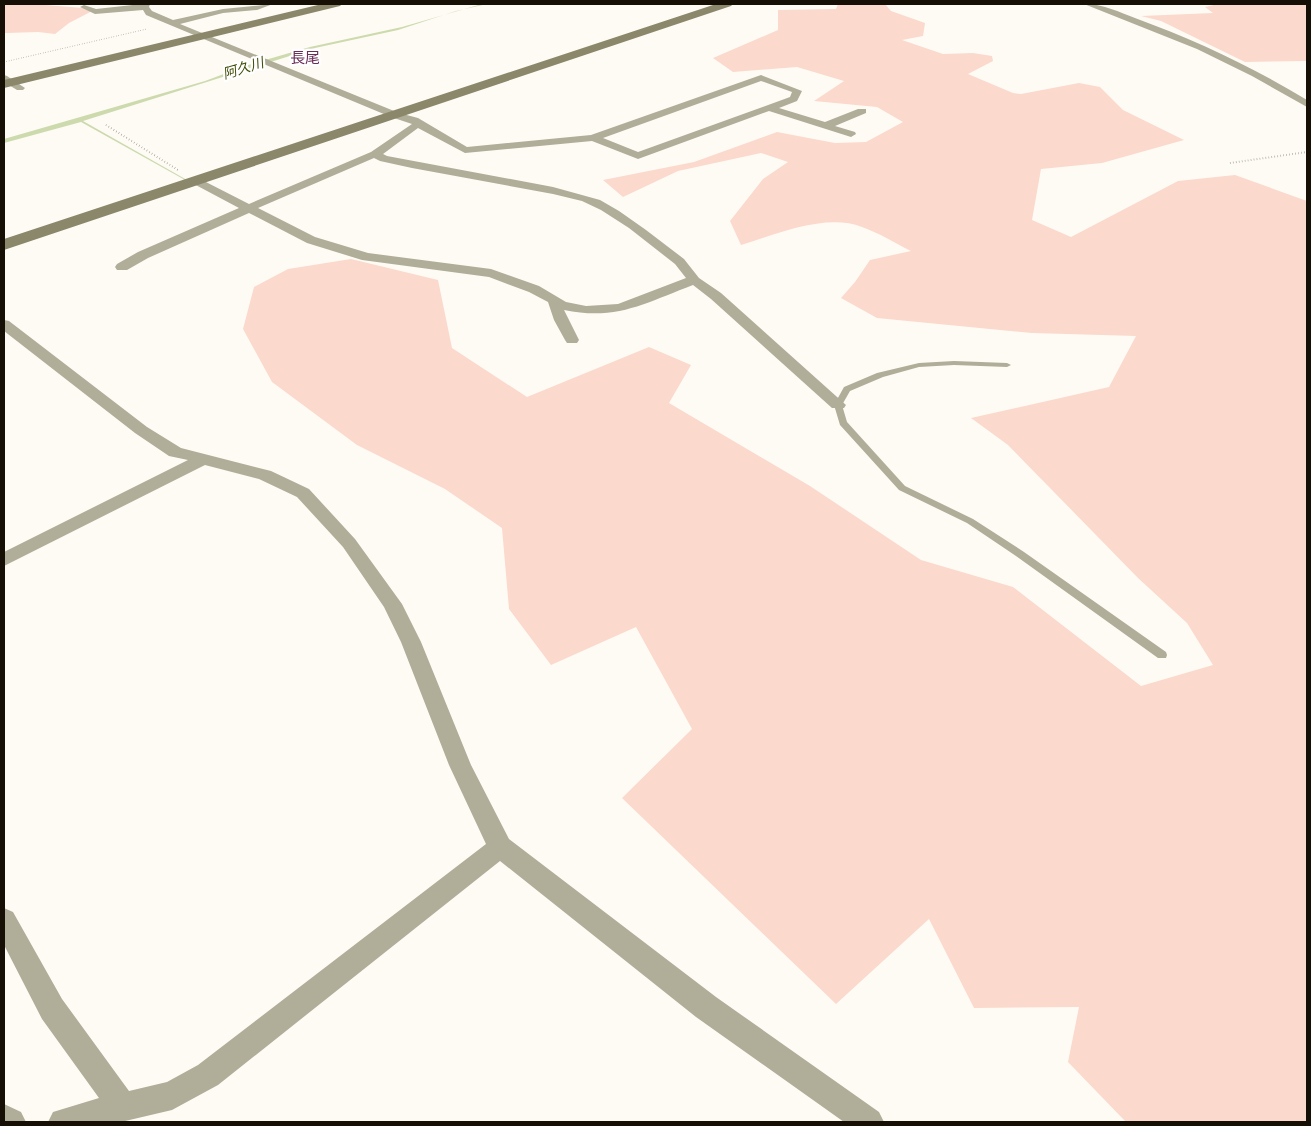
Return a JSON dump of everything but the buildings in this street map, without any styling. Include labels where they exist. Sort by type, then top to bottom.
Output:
[{"type":"street","points":[[172,23],[223,11],[257,8],[268,4]]},
{"type":"street","points":[[10,83],[336,4]]},
{"type":"street","points":[[4,245],[727,4]]},
{"type":"street","points":[[1088,4],[1141,22],[1198,47],[1281,88],[1307,104]]},
{"type":"street","points":[[84,7],[95,12],[146,5],[149,14],[395,115],[414,120],[465,150],[593,138],[760,78],[797,91],[794,99],[638,156],[593,138]]},
{"type":"street","points":[[769,108],[851,134]]},
{"type":"street","points":[[825,126],[862,111]]},
{"type":"street","points":[[122,267],[143,255],[375,154],[418,124]]},
{"type":"street","points":[[375,154],[384,159],[452,174],[554,191],[586,199],[612,211],[639,229],[682,264],[694,280],[716,296],[838,405]]},
{"type":"street","points":[[196,181],[310,240],[367,257],[491,272],[534,289],[562,305],[586,310],[620,308],[694,280]]},
{"type":"street","points":[[554,301],[572,340]]},
{"type":"street","points":[[4,324],[141,430],[175,452],[265,474],[303,494],[349,543],[392,604],[411,642],[460,765],[500,848],[706,1007],[868,1122]]},
{"type":"street","points":[[4,560],[204,459]]},
{"type":"street","points":[[63,1122],[172,1096],[208,1075],[500,848]]},
{"type":"street","points":[[4,920],[52,1009],[124,1107]]},
{"type":"street","points":[[4,1119],[11,1122]]},
{"type":"lane","points":[[1007,365],[954,363],[919,365],[880,376],[847,389],[838,405],[842,423],[902,488],[970,521],[1020,554],[1162,655]]},
{"type":"path","points":[[4,62],[172,23]]},
{"type":"path","points":[[106,125],[196,181]]},
{"type":"path","points":[[1230,163],[1307,152]]},
{"type":"shaded area","points":[[4,4],[33,4],[96,9],[69,23],[55,34],[38,32],[4,33]]},
{"type":"shaded area","points":[[838,4],[885,4],[891,11],[925,23],[923,36],[902,40],[943,54],[973,53],[992,56],[993,61],[968,74],[1013,93],[1021,94],[1079,83],[1100,87],[1123,110],[1184,140],[1102,163],[1041,169],[1032,220],[1071,237],[1178,181],[1235,175],[1307,201],[1307,1122],[1126,1122],[1068,1062],[1079,1007],[974,1008],[929,919],[836,1004],[622,798],[692,729],[636,627],[551,665],[509,609],[502,528],[445,489],[357,445],[272,382],[243,329],[254,287],[288,269],[351,259],[438,280],[452,348],[527,397],[649,347],[691,365],[669,403],[810,486],[921,560],[1013,587],[1141,686],[1213,665],[1187,623],[1138,578],[1008,445],[971,418],[1109,387],[1136,336],[1032,333],[877,318],[841,298],[870,260],[911,251],[862,227],[848,223],[833,222],[786,231],[741,245],[730,221],[763,179],[788,162],[761,153],[678,171],[623,197],[603,180],[694,162],[777,132],[835,143],[866,142],[903,122],[877,107],[814,101],[844,81],[797,67],[733,72],[713,58],[778,30],[778,10],[836,9]]},
{"type":"shaded area","points":[[1218,4],[1307,4],[1307,61],[1245,62],[1161,21],[1141,16],[1213,13],[1205,7]]},
{"type":"water","name":"阿久川","points":[[444,15],[398,30],[315,48],[83,121],[187,180],[81,122],[4,143],[4,139],[205,81],[245,66],[310,47],[402,27]]},
{"type":"district","name":"長尾","points":[[305,58]]}]
